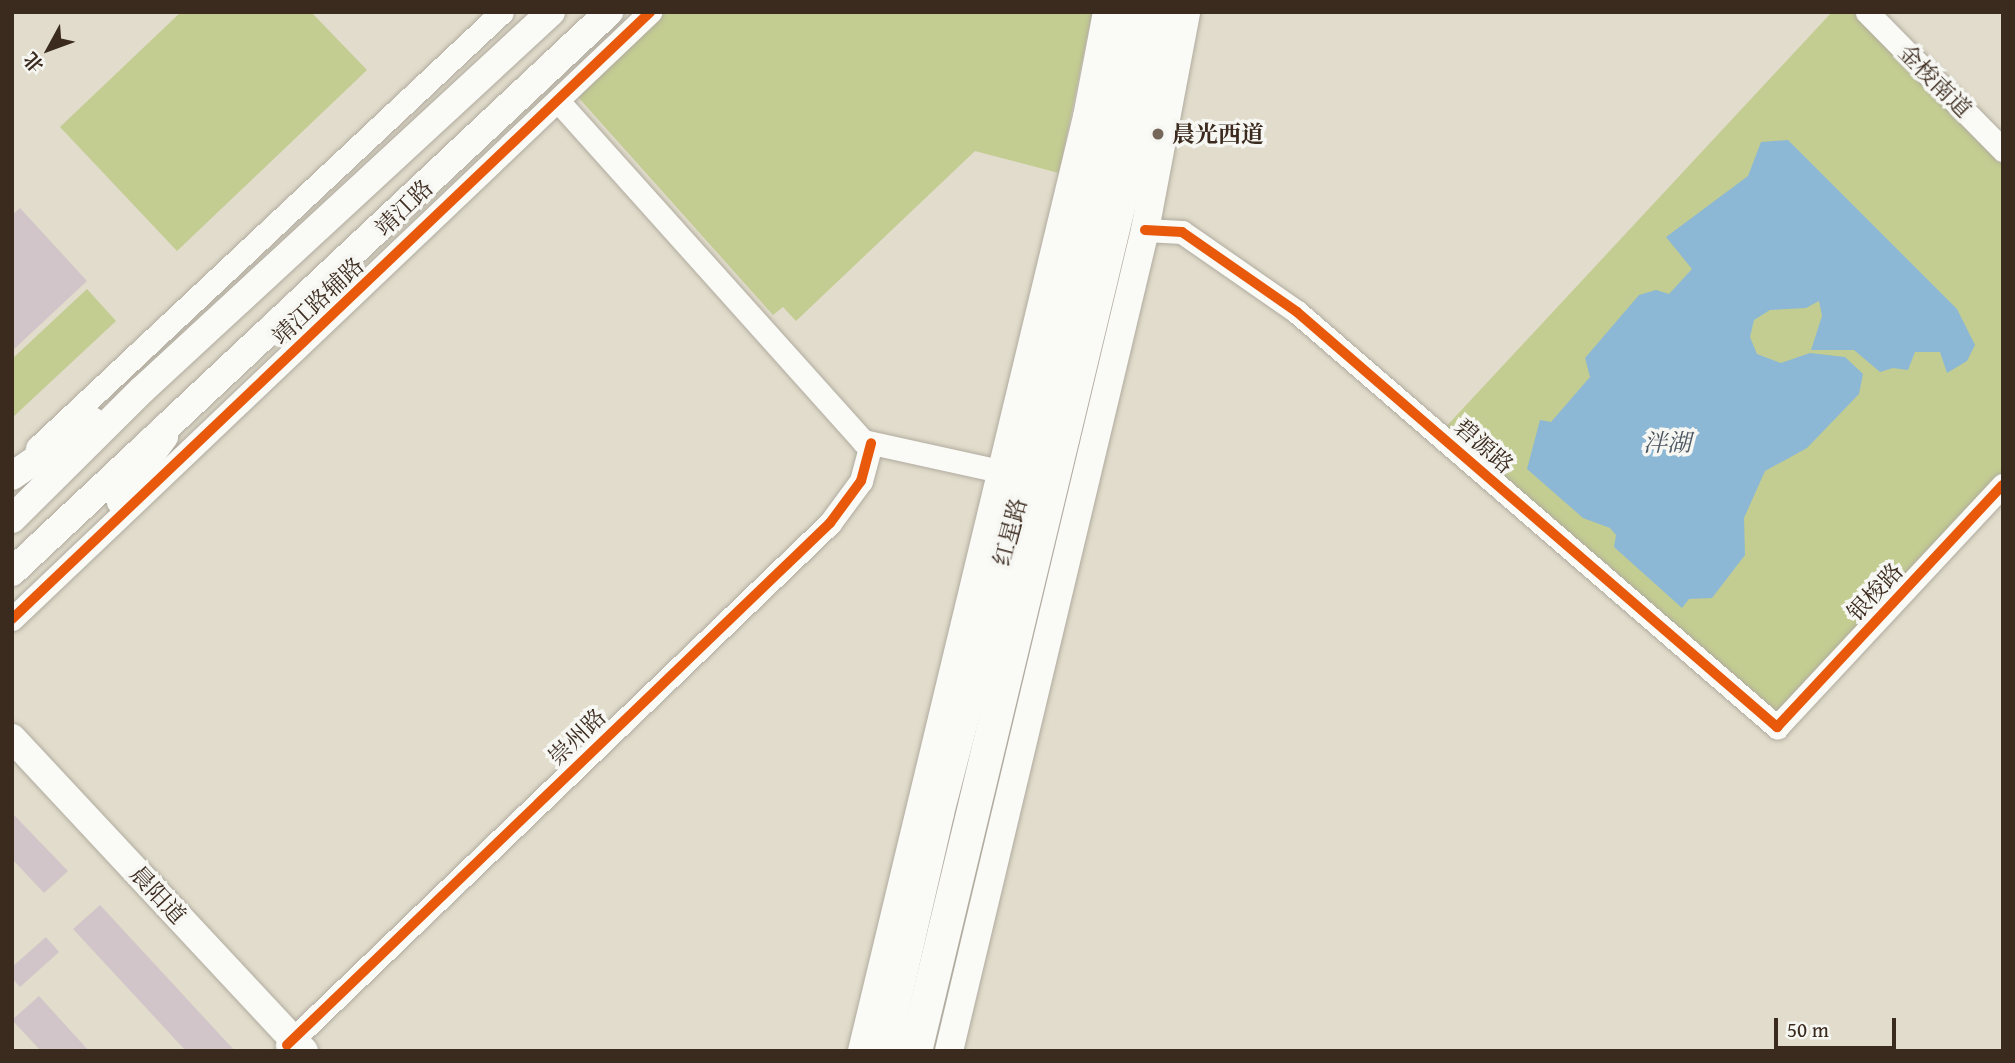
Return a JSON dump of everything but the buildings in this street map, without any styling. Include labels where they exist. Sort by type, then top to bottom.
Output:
[{"type":"highway","name":"红星路","points":[[915,1051],[1149,78],[1160,12]]},
{"type":"highway","name":"红星路","points":[[882,1051],[937,812],[1065,321],[1122,17]]},
{"type":"main road","name":"靖江路","points":[[12,519],[142,390],[551,12]]},
{"type":"main road","name":"靖江路","points":[[12,572],[173,426],[609,12]]},
{"type":"main road","points":[[949,1051],[1145,230],[1186,12]]},
{"type":"main road","points":[[862,1051],[1087,117],[1122,17]]},
{"type":"main road","points":[[12,473],[142,390]]},
{"type":"main road","name":"晨阳道","points":[[12,738],[294,1046]]},
{"type":"main road","name":"晨阳道","points":[[12,756],[294,1046]]},
{"type":"street","name":"靖江路辅路","points":[[12,619],[650,12]]},
{"type":"street","name":"金梭南道","points":[[1867,12],[2003,150]]},
{"type":"street","points":[[12,473],[494,15]]},
{"type":"street","points":[[558,101],[863,441],[1000,471]]},
{"type":"street","name":"碧源路","points":[[1145,230],[1182,232],[1297,312],[1777,727]]},
{"type":"street","points":[[84,551],[173,426]]},
{"type":"street","name":"崇州路","points":[[294,1046],[830,523],[861,481],[871,443]]},
{"type":"street","name":"银梭路","points":[[1777,727],[2003,485]]},
{"type":"green space","points":[[181,12],[311,12],[367,70],[177,251],[60,127]]},
{"type":"green space","points":[[666,12],[1092,14],[1059,173],[975,151],[796,321],[783,307],[773,315],[578,97]]},
{"type":"green space","points":[[1832,12],[1858,12],[2003,162],[2003,477],[1777,721],[1442,431]]},
{"type":"green space","points":[[87,289],[116,321],[12,418],[12,359]]},
{"type":"water","name":"泮湖","points":[[1788,140],[1957,309],[1975,345],[1967,361],[1947,373],[1940,352],[1915,352],[1908,370],[1893,368],[1880,372],[1854,350],[1811,350],[1822,316],[1819,301],[1806,308],[1770,310],[1754,320],[1750,337],[1757,354],[1781,363],[1810,353],[1845,357],[1863,374],[1859,394],[1807,448],[1765,471],[1744,518],[1745,555],[1712,598],[1689,599],[1682,608],[1614,547],[1616,535],[1610,528],[1583,518],[1527,469],[1540,420],[1551,422],[1590,377],[1585,358],[1639,295],[1656,290],[1669,294],[1692,269],[1666,237],[1748,176],[1761,142]]},
{"type":"cycle path","points":[[12,619],[650,12]]},
{"type":"cycle path","points":[[1145,230],[1182,232],[1297,312],[1777,727],[2003,485]]},
{"type":"cycle path","points":[[287,1045],[830,523],[861,481],[871,443]]},
{"type":"place","name":"晨光西道","points":[[1158,134]]}]
